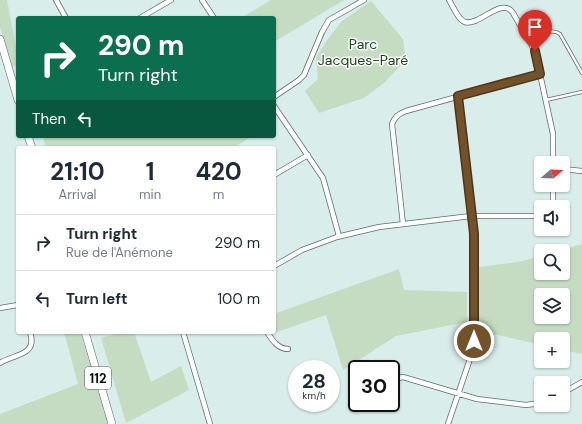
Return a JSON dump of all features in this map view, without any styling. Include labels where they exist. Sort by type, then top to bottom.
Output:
[{"type":"main road","points":[[0,39],[16,82]]},
{"type":"main road","name":"112","points":[[86,334],[112,424]]},
{"type":"street","points":[[56,0],[65,16]]},
{"type":"street","points":[[143,16],[171,0]]},
{"type":"street","points":[[202,0],[213,16]]},
{"type":"street","points":[[276,96],[300,80],[304,75],[322,32],[329,20],[364,0]]},
{"type":"street","points":[[449,0],[460,18],[465,22],[471,22],[498,9],[509,9],[513,13],[535,51],[553,134],[553,156]]},
{"type":"street","points":[[404,224],[392,124],[394,118],[399,114],[458,96],[540,74]]},
{"type":"street","points":[[448,424],[472,354],[474,341],[474,234],[458,96]]},
{"type":"street","points":[[276,109],[322,178],[339,236]]},
{"type":"street","points":[[276,174],[308,155]]},
{"type":"street","points":[[570,170],[582,172]]},
{"type":"street","points":[[276,265],[302,250],[339,236],[380,227],[471,216],[534,216]]},
{"type":"street","points":[[0,308],[16,305]]},
{"type":"street","points":[[0,363],[27,351],[32,339],[31,334]]},
{"type":"street","points":[[184,334],[210,424]]},
{"type":"street","points":[[269,334],[280,348],[288,349]]},
{"type":"street","points":[[400,378],[403,377],[477,399],[526,405],[534,404]]},
{"type":"street","points":[[570,389],[582,382]]},
{"type":"lane","points":[[530,42],[550,31],[556,31],[560,34],[582,73]]},
{"type":"lane","points":[[546,100],[582,92]]},
{"type":"green space","points":[[0,0],[7,0],[16,47],[16,66],[12,67],[0,27]]},
{"type":"green space","points":[[271,0],[344,0],[276,41],[276,16],[244,16]]},
{"type":"green space","name":"Parc Jacques-Paré","points":[[371,1],[403,39],[406,60],[385,82],[364,98],[319,113],[305,91],[318,79],[316,58],[327,40],[342,21]]},
{"type":"green space","points":[[43,138],[249,138],[236,146],[45,146]]},
{"type":"green space","points":[[582,244],[582,354],[570,351],[570,332],[534,332],[534,343],[481,331],[478,320],[479,267],[518,262],[534,258],[534,280],[570,280],[570,248]]},
{"type":"green space","points":[[399,269],[404,290],[467,292],[467,322],[396,336],[359,360],[348,360],[348,367],[343,370],[326,315],[276,332],[276,313]]},
{"type":"green space","points":[[65,334],[81,334],[109,424],[0,424],[0,414],[78,384]]},
{"type":"green space","points":[[116,334],[135,334],[151,382],[181,366],[189,390],[126,423],[101,338]]},
{"type":"route","points":[[474,341],[474,234],[458,96],[540,74],[535,51]]}]
